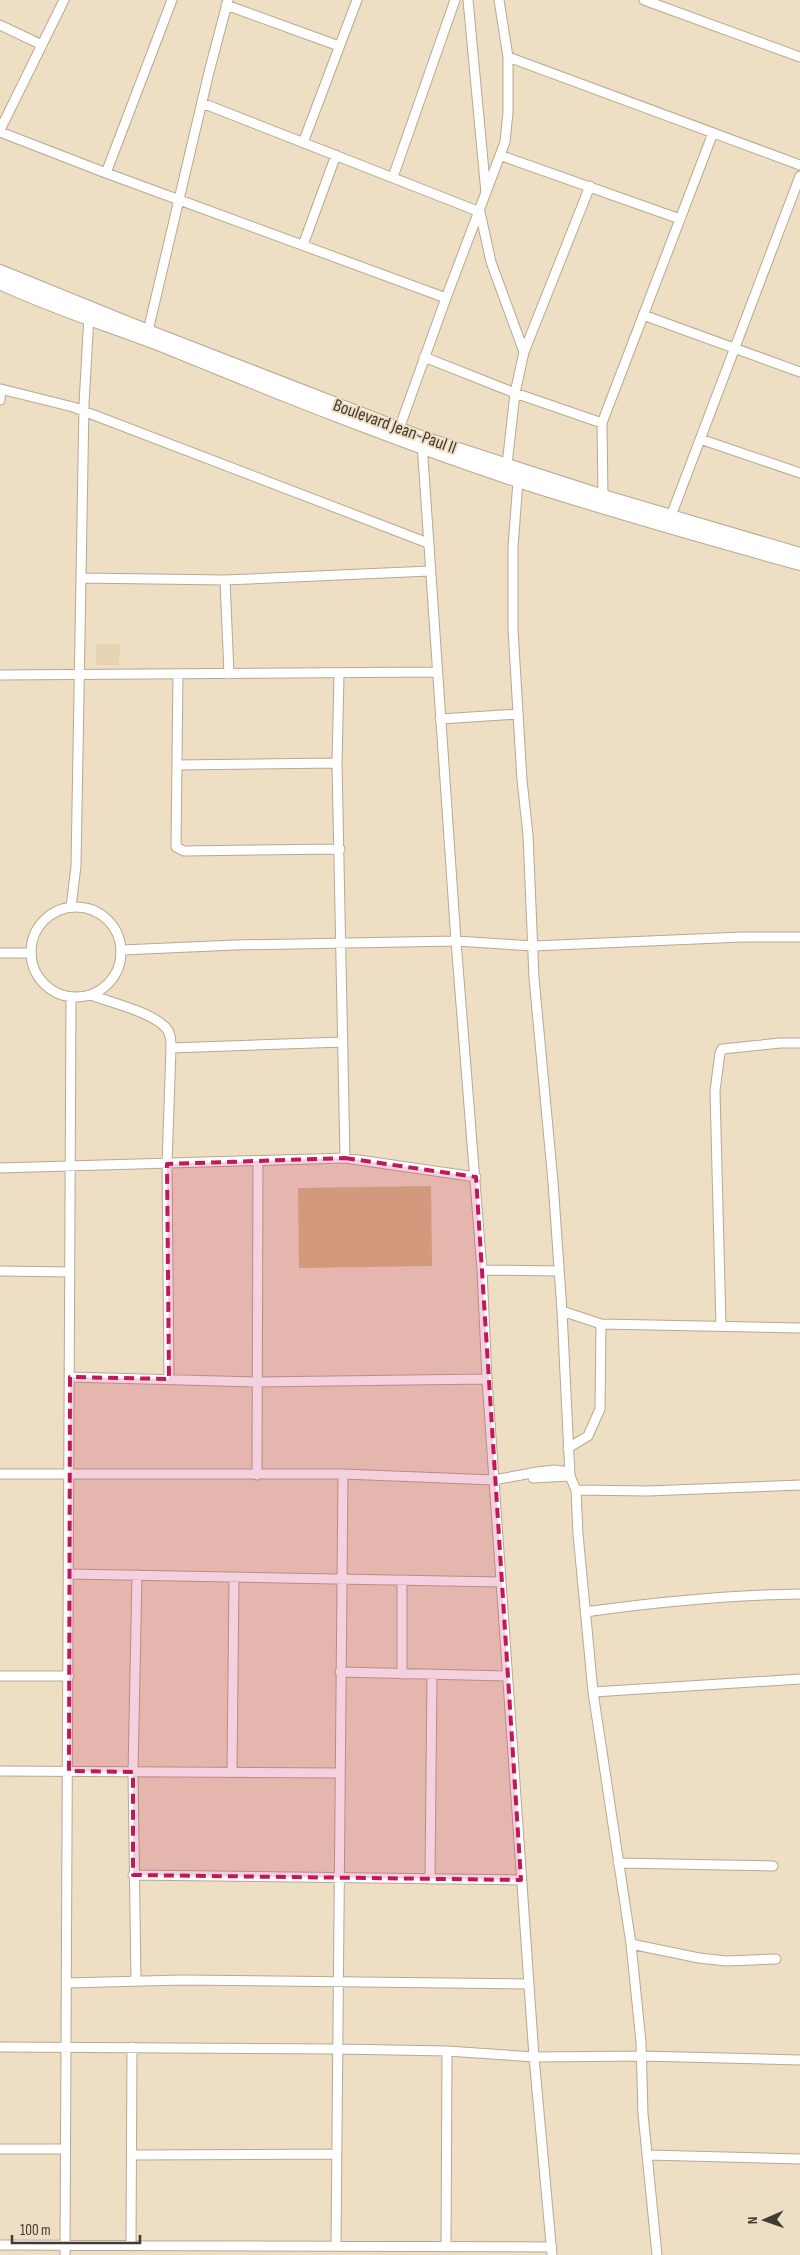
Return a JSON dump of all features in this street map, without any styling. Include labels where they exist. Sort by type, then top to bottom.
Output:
[{"type":"main road","name":"Boulevard Jean-Paul II","points":[[0,271],[90,313],[282,396],[423,443],[518,481],[800,564]]},
{"type":"main road","name":"Boulevard Jean-Paul II","points":[[0,283],[32,298],[148,331],[399,429],[423,443],[507,464],[603,496],[800,554]]},
{"type":"street","points":[[64,0],[0,131],[106,174],[179,199],[446,298]]},
{"type":"street","points":[[106,174],[172,0]]},
{"type":"street","points":[[303,143],[357,0]]},
{"type":"street","points":[[393,177],[455,0]]},
{"type":"street","points":[[468,0],[486,195]]},
{"type":"street","points":[[399,429],[446,298],[502,156],[508,112],[508,57],[500,0]]},
{"type":"street","points":[[644,0],[657,2],[800,57]]},
{"type":"street","points":[[148,331],[227,2],[340,46]]},
{"type":"street","points":[[0,25],[42,45]]},
{"type":"street","points":[[508,57],[800,165]]},
{"type":"street","points":[[202,104],[480,212]]},
{"type":"street","points":[[603,496],[602,423],[712,133]]},
{"type":"street","points":[[303,245],[336,155]]},
{"type":"street","points":[[502,156],[680,219]]},
{"type":"street","points":[[671,516],[800,176]]},
{"type":"street","points":[[507,464],[515,393],[524,352],[590,186]]},
{"type":"street","points":[[480,212],[491,262],[524,352]]},
{"type":"street","points":[[71,907],[76,866],[84,411],[90,313]]},
{"type":"street","points":[[643,315],[800,372]]},
{"type":"street","points":[[424,357],[515,393],[602,423]]},
{"type":"street","points":[[0,400],[1,389],[84,411],[428,543]]},
{"type":"street","points":[[700,439],[800,473]]},
{"type":"street","points":[[0,2245],[65,2251],[132,2246],[304,2251],[336,2246],[446,2247],[552,2251],[534,2057],[486,1379],[476,1177],[456,941],[428,543],[423,443]]},
{"type":"street","points":[[518,481],[513,547],[518,714],[528,835],[533,946],[562,1311],[570,1474],[576,1490],[593,1692],[632,1944],[641,2056],[643,2114],[657,2255]]},
{"type":"street","points":[[81,578],[225,580],[430,570]]},
{"type":"street","points":[[225,580],[229,674]]},
{"type":"street","points":[[0,674],[338,674],[437,672]]},
{"type":"street","points":[[178,674],[175,820],[176,847],[178,850],[340,849]]},
{"type":"street","points":[[338,674],[337,763],[345,1158]]},
{"type":"street","points":[[440,719],[518,714]]},
{"type":"street","points":[[177,765],[337,763]]},
{"type":"street","points":[[71,907],[92,909],[111,922],[119,935],[122,950],[120,965],[114,978],[104,988],[91,995],[71,997],[59,994],[43,982],[33,966],[31,953],[35,934],[46,917],[57,910],[71,907]]},
{"type":"street","points":[[122,950],[235,945],[456,941],[533,946],[742,937],[800,937]]},
{"type":"street","points":[[0,953],[31,953]]},
{"type":"street","points":[[91,995],[146,1016],[165,1027],[171,1036],[167,1164],[169,1379]]},
{"type":"street","points":[[65,2251],[64,2149],[68,2046],[71,997]]},
{"type":"street","points":[[172,1048],[342,1042]]},
{"type":"street","points":[[721,1326],[714,1092],[720,1053],[722,1049],[761,1044],[800,1043]]},
{"type":"street","points":[[0,1168],[345,1158],[476,1177]]},
{"type":"street","points":[[257,1475],[258,1162]]},
{"type":"street","points":[[482,1270],[558,1271]]},
{"type":"street","points":[[0,1271],[70,1272]]},
{"type":"street","points":[[562,1311],[601,1324],[800,1328]]},
{"type":"street","points":[[568,1448],[588,1436],[600,1409],[601,1324]]},
{"type":"street","points":[[70,1377],[256,1382],[486,1379]]},
{"type":"street","points":[[0,1474],[70,1476],[343,1474],[494,1480],[555,1470],[570,1474]]},
{"type":"street","points":[[336,2246],[343,1474]]},
{"type":"street","points":[[576,1490],[648,1491],[800,1485]]},
{"type":"street","points":[[69,1574],[501,1582]]},
{"type":"street","points":[[136,1981],[133,1772],[137,1575]]},
{"type":"street","points":[[232,1772],[234,1577]]},
{"type":"street","points":[[402,1580],[402,1674]]},
{"type":"street","points":[[585,1612],[728,1595],[800,1594]]},
{"type":"street","points":[[340,1672],[507,1676]]},
{"type":"street","points":[[430,1880],[432,1674]]},
{"type":"street","points":[[0,1676],[69,1676]]},
{"type":"street","points":[[593,1692],[800,1679]]},
{"type":"street","points":[[0,1771],[339,1773]]},
{"type":"street","points":[[618,1863],[773,1866]]},
{"type":"street","points":[[133,1875],[522,1880]]},
{"type":"street","points":[[632,1944],[698,1958],[726,1961],[776,1959]]},
{"type":"street","points":[[68,1983],[136,1981],[529,1984]]},
{"type":"street","points":[[0,2047],[338,2049],[447,2051],[534,2057],[641,2056],[800,2060]]},
{"type":"street","points":[[132,2047],[132,2246]]},
{"type":"street","points":[[446,2247],[447,2051]]},
{"type":"street","points":[[0,2149],[64,2149]]},
{"type":"street","points":[[132,2155],[337,2154]]},
{"type":"street","points":[[648,2155],[800,2159]]},
{"type":"highlighted area","points":[[345,1158],[476,1177],[521,1880],[133,1875],[133,1772],[69,1771],[70,1377],[169,1379],[167,1164]]},
{"type":"shaded area","points":[[96,644],[120,644],[119,665],[96,665]]},
{"type":"shaded area","points":[[431,1186],[432,1266],[299,1268],[298,1188]]}]
